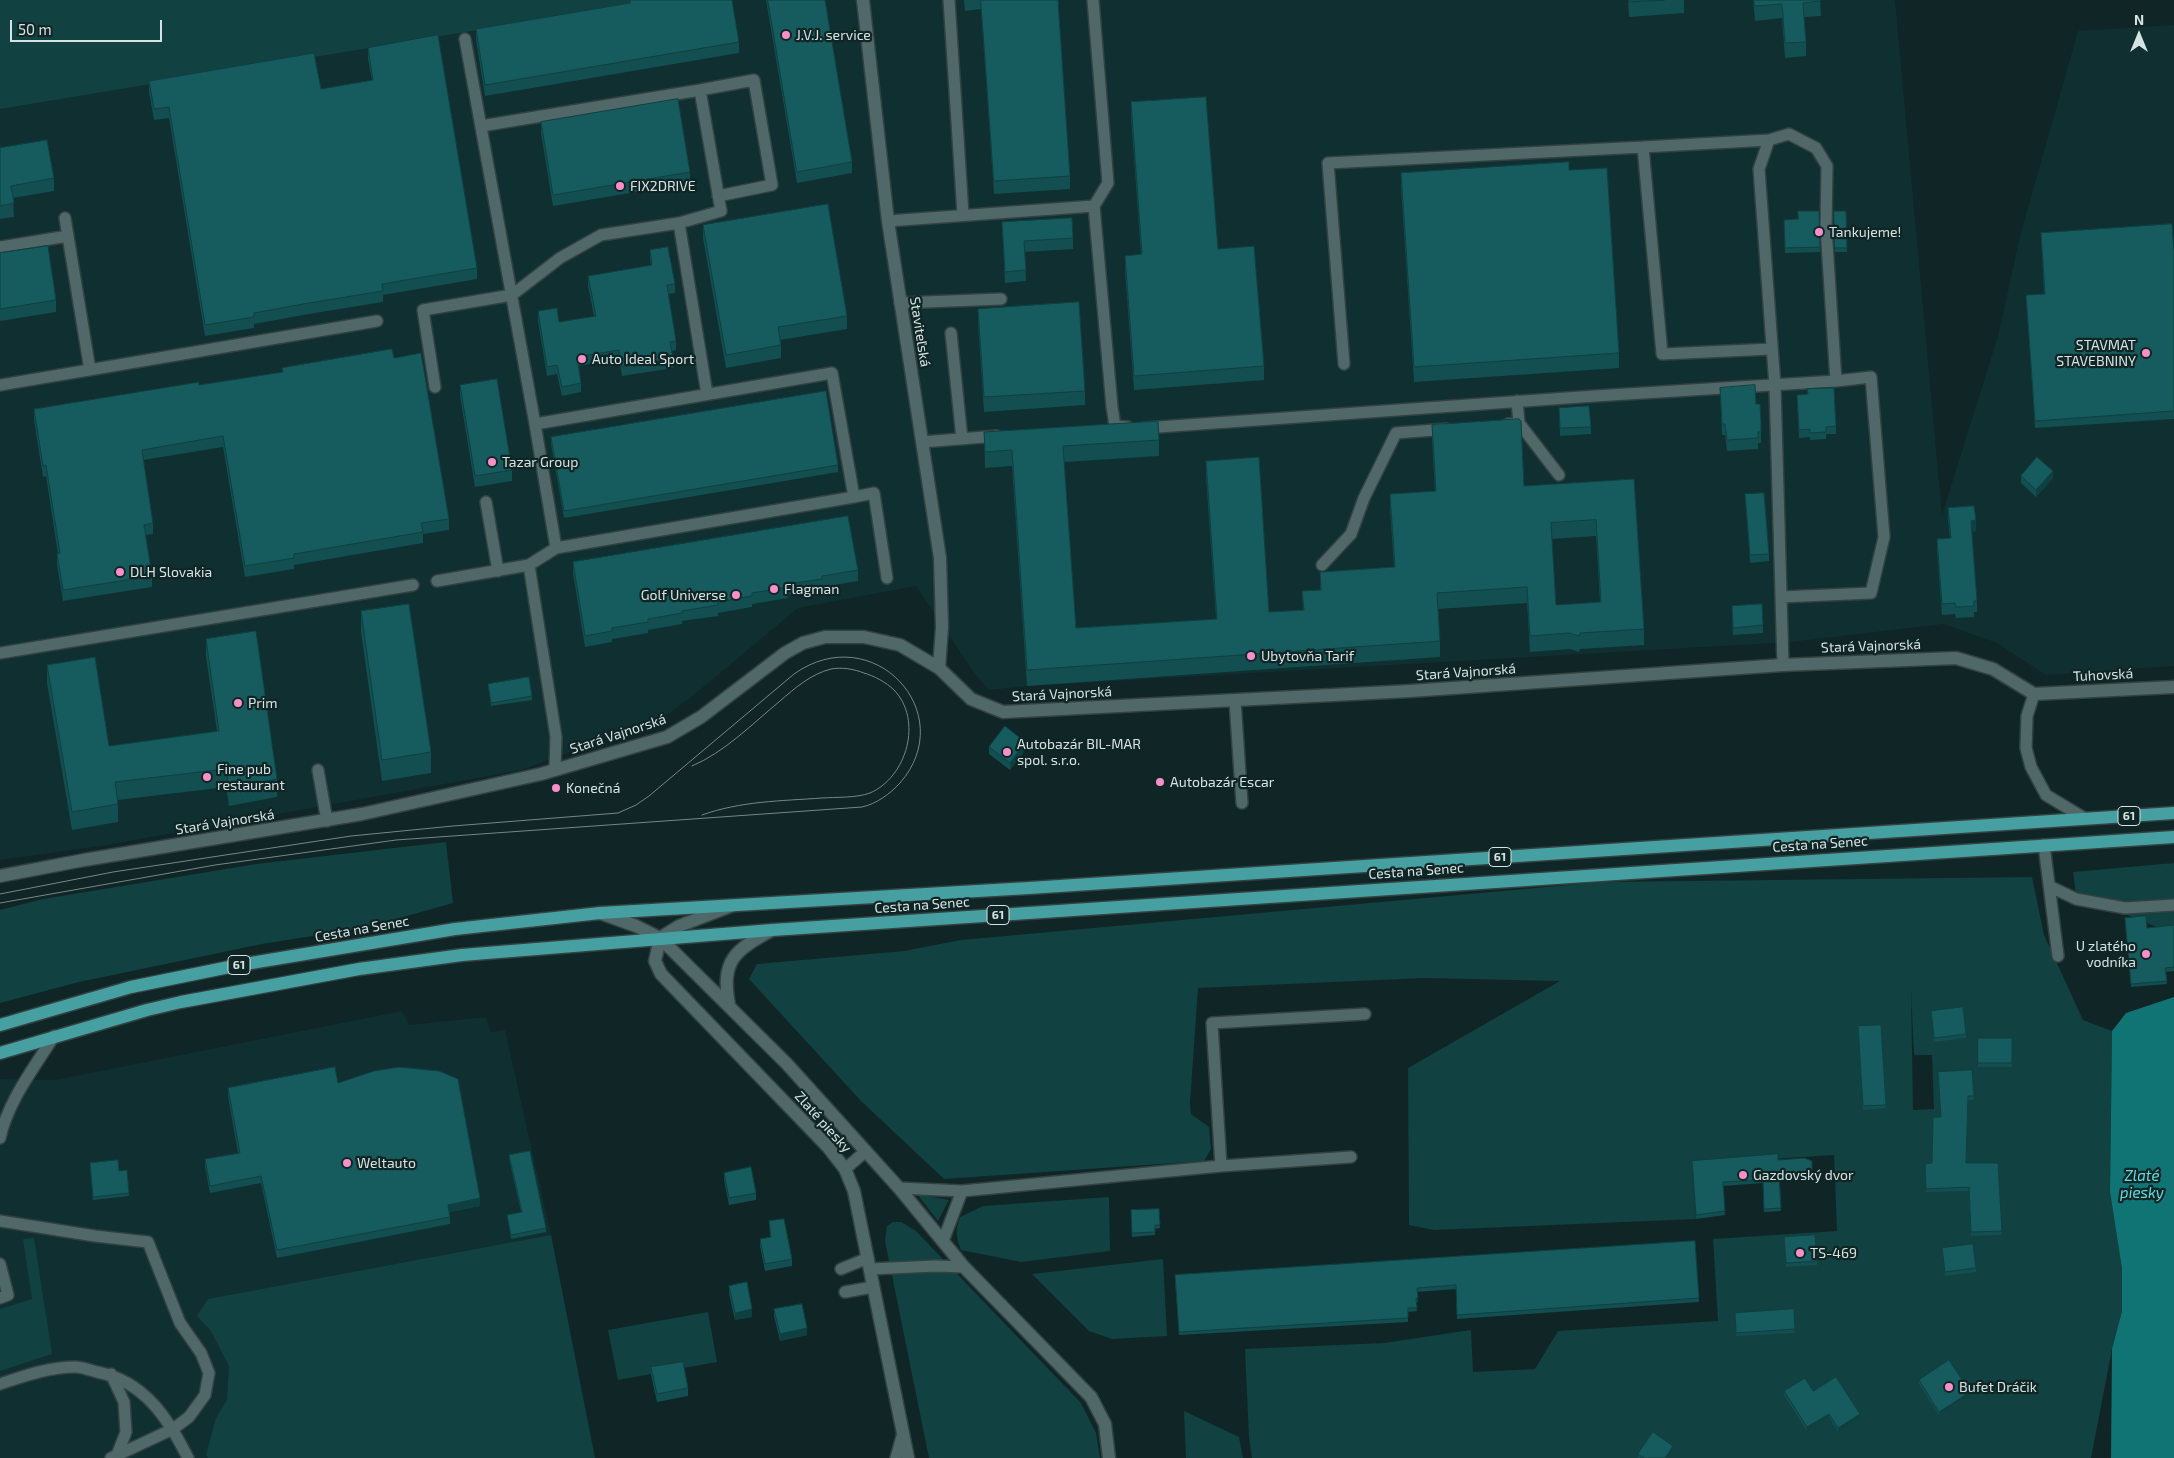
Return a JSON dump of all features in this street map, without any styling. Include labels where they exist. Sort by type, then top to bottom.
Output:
[{"type":"main road","name":"Cesta na Senec","points":[[0,1025],[131,987],[239,965],[455,929],[600,913],[1057,886],[2174,813]]},
{"type":"main road","name":"Cesta na Senec","points":[[0,1053],[54,1036],[172,1004],[359,969],[462,955],[772,930],[2174,836]]},
{"type":"street","name":"Staviteľská","points":[[863,0],[888,221],[940,558],[942,627],[939,668]]},
{"type":"street","name":"Stará Vajnorská","points":[[0,876],[84,860],[327,820],[450,795],[556,770],[667,737],[701,716],[785,653],[803,643],[824,637],[843,636],[878,639],[900,645],[939,668],[971,698],[1003,712],[1410,691],[1783,664],[1956,658],[1993,669],[2034,694]]},
{"type":"street","name":"Tuhovská","points":[[2034,694],[2174,687]]},
{"type":"street","name":"Cesta na Senec","points":[[660,938],[679,926],[736,904]]},
{"type":"street","name":"Zlaté piesky","points":[[600,913],[636,926],[660,938],[787,1064],[899,1188],[964,1267],[1091,1397],[1105,1424],[1109,1458]]},
{"type":"street","points":[[729,1005],[725,981],[732,961],[744,946],[772,930]]},
{"type":"street","name":"Zlaté piesky","points":[[660,938],[655,960],[661,974],[828,1147],[845,1168],[854,1191],[908,1458]]},
{"type":"lane","points":[[949,0],[963,214]]},
{"type":"lane","points":[[1093,0],[1108,183],[1094,206],[1115,426],[1151,428],[1516,401],[1775,386],[1871,377],[1884,537],[1872,593],[1781,596]]},
{"type":"lane","points":[[465,39],[556,548]]},
{"type":"lane","points":[[481,126],[754,80],[772,185],[718,196]]},
{"type":"lane","points":[[435,387],[424,310],[512,296],[560,258],[601,235],[679,223],[721,211],[700,90]]},
{"type":"lane","points":[[1344,364],[1328,163],[1769,140],[1789,134],[1816,148],[1827,166],[1826,228],[1836,381]]},
{"type":"lane","points":[[1769,140],[1759,169],[1775,386],[1783,664]]},
{"type":"lane","points":[[1643,147],[1662,354],[1772,349]]},
{"type":"lane","points":[[888,221],[963,214],[1094,206]]},
{"type":"lane","points":[[65,218],[90,370]]},
{"type":"lane","points":[[679,223],[707,394]]},
{"type":"lane","points":[[0,247],[68,236]]},
{"type":"lane","points":[[900,303],[1001,299]]},
{"type":"lane","points":[[0,385],[377,321]]},
{"type":"lane","points":[[951,333],[962,439]]},
{"type":"lane","points":[[535,424],[832,373],[854,497]]},
{"type":"lane","points":[[1516,401],[1519,423],[1559,475]]},
{"type":"lane","points":[[1500,425],[1519,423]]},
{"type":"lane","points":[[1322,565],[1351,534],[1364,498],[1396,433],[1462,428]]},
{"type":"lane","points":[[922,442],[1008,436]]},
{"type":"lane","points":[[437,581],[529,565],[556,548],[874,493],[888,578]]},
{"type":"lane","points":[[486,502],[498,571]]},
{"type":"lane","points":[[529,565],[556,737],[556,770]]},
{"type":"lane","points":[[0,653],[413,585]]},
{"type":"lane","points":[[2034,694],[2027,716],[2026,748],[2031,767],[2046,795],[2084,818]]},
{"type":"lane","points":[[1235,700],[1242,803]]},
{"type":"lane","points":[[318,770],[327,820]]},
{"type":"lane","points":[[2044,845],[2058,956]]},
{"type":"lane","points":[[2050,887],[2076,899],[2125,908],[2174,905]]},
{"type":"lane","points":[[1221,1166],[1212,1023],[1365,1014]]},
{"type":"lane","points":[[0,1138],[1,1125],[54,1036]]},
{"type":"lane","points":[[845,1168],[866,1151]]},
{"type":"lane","points":[[899,1188],[962,1191],[1221,1166],[1351,1157]]},
{"type":"lane","points":[[943,1241],[962,1191]]},
{"type":"lane","points":[[0,1221],[95,1236],[148,1242],[180,1323],[201,1353],[209,1373],[205,1395],[189,1417],[173,1429],[114,1457]]},
{"type":"lane","points":[[0,1264],[4,1297]]},
{"type":"lane","points":[[841,1269],[869,1264],[964,1267]]},
{"type":"lane","points":[[846,1292],[873,1287]]},
{"type":"lane","points":[[0,1384],[43,1371],[76,1367],[111,1374],[139,1389],[158,1407],[173,1429],[188,1458]]},
{"type":"lane","points":[[111,1374],[124,1402],[126,1432],[114,1457]]},
{"type":"lane","points":[[896,1458],[903,1433]]},
{"type":"shaded area","points":[[0,0],[659,0],[0,109]]},
{"type":"shaded area","points":[[651,0],[1895,0],[1942,515],[1998,336],[2020,236],[2078,31],[2174,25],[2174,666],[2046,675],[1997,643],[1944,624],[1791,642],[1027,686],[989,690],[975,674],[916,586],[798,608],[694,695],[665,716],[522,770],[107,845],[0,860],[0,105]]},
{"type":"shaded area","points":[[446,842],[453,903],[368,927],[262,944],[79,982],[0,1003],[0,910],[43,899],[256,864]]},
{"type":"shaded area","points":[[2174,863],[2174,929],[2164,930],[2076,894],[2073,872]]},
{"type":"shaded area","points":[[2032,877],[2044,935],[2083,1020],[2112,1031],[2110,1192],[2122,1269],[2122,1311],[2112,1349],[2091,1458],[1252,1458],[1249,1438],[1245,1349],[1384,1343],[1471,1330],[1473,1372],[1535,1369],[1558,1331],[1718,1321],[1713,1239],[1837,1231],[1834,1155],[1692,1164],[1696,1219],[1434,1230],[1409,1225],[1408,1068],[1560,981],[1424,978],[1198,988],[1190,1103],[1191,1114],[1209,1127],[1211,1149],[1204,1161],[944,1179],[861,1101],[749,979],[757,964],[904,951],[961,940],[1602,882]],"holes":[[[1911,990],[1914,1055],[1932,1055],[1934,1109],[1913,1110]]]},
{"type":"shaded area","points":[[402,1011],[409,1025],[486,1017],[491,1032],[505,1030],[551,1235],[595,1458],[0,1458],[0,1079],[55,1080]]},
{"type":"shaded area","points":[[917,1194],[949,1200],[938,1221]]},
{"type":"shaded area","points":[[1109,1197],[1110,1251],[1021,1262],[961,1250],[959,1245],[957,1226],[960,1217],[983,1206]]},
{"type":"shaded area","points":[[893,1222],[901,1222],[916,1231],[1081,1403],[1096,1433],[1100,1458],[929,1458],[885,1241],[887,1226]]},
{"type":"shaded area","points":[[551,1235],[595,1458],[208,1458],[206,1455],[216,1418],[227,1400],[229,1366],[211,1331],[197,1316],[208,1299]]},
{"type":"shaded area","points":[[34,1238],[52,1354],[0,1371],[0,1309],[32,1299],[23,1239]]},
{"type":"shaded area","points":[[1163,1259],[1167,1336],[1112,1339],[1089,1331],[1032,1274]]},
{"type":"shaded area","points":[[708,1312],[717,1362],[618,1380],[608,1330]]},
{"type":"shaded area","points":[[1184,1411],[1239,1437],[1243,1458],[1186,1458]]},
{"type":"water","name":"Zlaté piesky","points":[[2174,997],[2174,1458],[2111,1458],[2112,1349],[2122,1311],[2122,1269],[2110,1192],[2112,1031],[2126,1013]]},
{"type":"building","points":[[630,0],[732,0],[739,42],[485,85],[476,29],[630,3]]},
{"type":"building","points":[[768,0],[825,0],[852,162],[797,172]]},
{"type":"building","points":[[981,0],[1058,0],[1070,176],[994,181]]},
{"type":"building","points":[[1629,0],[1665,0],[1629,2]]},
{"type":"building","points":[[1754,0],[1821,1],[1803,3],[1806,42],[1785,43],[1782,4],[1755,6]]},
{"type":"building","points":[[438,35],[477,268],[382,284],[383,291],[254,313],[254,317],[205,325],[169,107],[154,109],[149,81],[314,53],[321,89],[373,80],[368,48]]},
{"type":"building","points":[[1206,97],[1218,249],[1254,246],[1264,366],[1134,376],[1125,256],[1142,254],[1131,102]]},
{"type":"building","points":[[678,99],[690,172],[553,195],[541,122]]},
{"type":"building","points":[[47,140],[54,178],[11,186],[14,203],[0,206],[0,148]]},
{"type":"building","points":[[1569,162],[1569,170],[1607,168],[1619,353],[1414,367],[1401,173]]},
{"type":"building","points":[[828,204],[847,316],[778,327],[781,345],[726,355],[703,225]]},
{"type":"building","points":[[1798,211],[1819,211],[1820,247],[1785,248],[1784,220],[1798,219]]},
{"type":"building","points":[[1834,211],[1846,211],[1847,248],[1835,248]]},
{"type":"building","points":[[1072,218],[1073,238],[1024,241],[1026,270],[1005,272],[1002,222]]},
{"type":"building","points":[[2172,224],[2174,252],[2174,411],[2035,421],[2026,295],[2045,294],[2041,233]]},
{"type":"building","points":[[48,246],[56,300],[0,309],[0,253]]},
{"type":"building","points":[[668,247],[675,284],[667,285],[676,341],[670,342],[673,358],[622,367],[619,350],[577,357],[581,383],[562,387],[557,365],[547,367],[538,311],[557,308],[559,322],[596,316],[588,276],[652,265],[650,250]]},
{"type":"building","points":[[1079,302],[1085,391],[984,397],[978,309]]},
{"type":"building","points":[[392,349],[394,358],[421,353],[449,519],[421,523],[423,532],[294,554],[294,558],[245,566],[223,436],[142,450],[153,523],[144,525],[152,576],[63,590],[57,554],[60,553],[46,465],[43,466],[34,409],[199,382],[199,385],[283,372],[282,368]]},
{"type":"building","points":[[497,379],[512,470],[475,476],[460,385]]},
{"type":"building","points":[[1755,385],[1756,404],[1760,404],[1761,432],[1758,432],[1758,438],[1727,440],[1725,424],[1722,424],[1720,388]]},
{"type":"building","points":[[1834,388],[1836,426],[1826,427],[1826,432],[1810,433],[1810,429],[1799,430],[1797,395],[1808,394],[1807,389]]},
{"type":"building","points":[[826,391],[838,465],[564,511],[551,437]]},
{"type":"building","points":[[1589,406],[1591,427],[1560,428],[1559,408]]},
{"type":"building","points":[[1519,419],[1521,421],[1524,486],[1634,479],[1644,629],[1580,633],[1579,636],[1570,633],[1530,636],[1527,587],[1437,593],[1440,641],[1027,670],[1012,450],[985,452],[984,432],[1158,421],[1159,440],[1063,446],[1076,628],[1217,619],[1206,461],[1259,457],[1269,612],[1304,610],[1302,591],[1321,590],[1320,572],[1395,567],[1390,494],[1436,491],[1432,425]],"holes":[[[1596,520],[1601,602],[1556,605],[1551,523]]]},
{"type":"building","points":[[2037,457],[2053,471],[2036,490],[2021,476]]},
{"type":"building","points":[[1764,493],[1769,554],[1750,555],[1745,494]]},
{"type":"building","points":[[1974,506],[1976,520],[1971,521],[1977,601],[1974,601],[1974,606],[1956,607],[1955,603],[1942,604],[1937,539],[1951,538],[1948,508]]},
{"type":"building","points":[[848,516],[858,570],[822,576],[822,579],[788,584],[788,587],[752,593],[752,596],[718,602],[718,605],[682,611],[682,613],[648,619],[648,622],[612,628],[612,631],[585,636],[573,562]]},
{"type":"building","points":[[409,604],[431,752],[382,760],[361,611]]},
{"type":"building","points":[[1762,604],[1763,625],[1733,628],[1732,606]]},
{"type":"building","points":[[256,631],[277,779],[229,788],[226,769],[115,782],[118,804],[72,812],[47,665],[95,657],[109,746],[219,731],[206,639]]},
{"type":"building","points":[[529,677],[532,696],[491,703],[488,684]]},
{"type":"building","name":"Autobazár BIL-MAR spol. s.r.o.","points":[[1005,726],[1025,742],[1010,763],[989,747]]},
{"type":"building","name":"U zlatého vodníka","points":[[2146,916],[2147,928],[2174,925],[2174,967],[2165,968],[2167,981],[2131,984],[2125,918]]},
{"type":"building","points":[[1963,1007],[1966,1034],[1934,1038],[1931,1011]]},
{"type":"building","points":[[1881,1025],[1886,1105],[1863,1106],[1858,1026]]},
{"type":"building","points":[[1978,1038],[2012,1038],[2012,1063],[1978,1063]]},
{"type":"building","name":"Weltauto","points":[[335,1067],[338,1083],[374,1071],[399,1067],[439,1071],[458,1079],[480,1198],[448,1205],[450,1217],[277,1250],[261,1176],[210,1186],[205,1159],[240,1153],[228,1088]]},
{"type":"building","points":[[1972,1070],[1974,1096],[1968,1096],[1966,1163],[1998,1163],[2002,1231],[1971,1232],[1969,1187],[1926,1189],[1925,1164],[1932,1163],[1933,1117],[1941,1117],[1938,1072]]},
{"type":"building","points":[[530,1151],[546,1228],[511,1235],[507,1215],[522,1212],[509,1155]]},
{"type":"building","points":[[1778,1154],[1778,1160],[1804,1158],[1812,1161],[1812,1170],[1806,1175],[1779,1178],[1781,1208],[1764,1209],[1763,1180],[1723,1182],[1725,1211],[1696,1215],[1692,1161]]},
{"type":"building","points":[[118,1160],[119,1171],[127,1170],[129,1193],[93,1197],[90,1163]]},
{"type":"building","points":[[751,1167],[756,1193],[729,1198],[724,1173]]},
{"type":"building","points":[[1159,1209],[1160,1225],[1155,1225],[1155,1232],[1132,1233],[1131,1210]]},
{"type":"building","points":[[784,1219],[792,1259],[765,1264],[760,1239],[771,1237],[769,1221]]},
{"type":"building","name":"TS-469","points":[[1815,1235],[1817,1261],[1786,1263],[1784,1237]]},
{"type":"building","points":[[1695,1241],[1699,1298],[1457,1315],[1456,1285],[1417,1288],[1417,1308],[1408,1308],[1408,1318],[1179,1332],[1175,1275]]},
{"type":"building","points":[[1973,1244],[1976,1268],[1945,1272],[1942,1248]]},
{"type":"building","points":[[747,1282],[752,1309],[735,1313],[729,1286]]},
{"type":"building","points":[[802,1304],[807,1328],[780,1334],[774,1309]]},
{"type":"building","points":[[1794,1309],[1795,1329],[1736,1333],[1735,1313]]},
{"type":"building","points":[[1949,1360],[1970,1392],[1939,1412],[1919,1380]]},
{"type":"building","points":[[683,1362],[688,1388],[657,1394],[651,1367]]},
{"type":"building","points":[[1836,1377],[1860,1414],[1838,1428],[1829,1414],[1807,1427],[1784,1391],[1805,1378],[1813,1391]]},
{"type":"building","points":[[1653,1432],[1673,1446],[1665,1458],[1644,1458],[1638,1454]]},
{"type":"tram line","points":[[0,894],[113,872],[351,836],[618,813],[636,805],[649,796],[794,674],[824,660],[852,658],[878,665],[899,681],[914,703],[920,729],[916,756],[900,783],[882,798],[862,807],[396,840],[215,865],[0,903]]},
{"type":"tram line","points":[[692,766],[727,745],[791,691],[817,674],[831,669],[844,668],[856,670],[884,682],[894,690],[903,702],[908,716],[909,732],[907,747],[902,761],[883,785],[870,793],[853,797],[746,804],[702,815]]},
{"type":"place","name":"J.V.J. service","points":[[786,35]]},
{"type":"place","name":"FIX2DRIVE","points":[[620,186]]},
{"type":"place","name":"Tankujeme!","points":[[1819,232]]},
{"type":"place","name":"STAVMAT STAVEBNINY","points":[[2146,353]]},
{"type":"place","name":"Auto Ideal Sport","points":[[582,359]]},
{"type":"place","name":"Tazar Group","points":[[492,462]]},
{"type":"place","name":"DLH Slovakia","points":[[120,572]]},
{"type":"place","name":"Flagman","points":[[774,589]]},
{"type":"place","name":"Golf Universe","points":[[736,595]]},
{"type":"place","name":"Ubytovňa Tarif","points":[[1251,656]]},
{"type":"place","name":"Prim","points":[[238,703]]},
{"type":"place","name":"Autobazár BIL-MAR spol. s.r.o.","points":[[1007,752]]},
{"type":"place","name":"Fine pub restaurant","points":[[207,777]]},
{"type":"place","name":"Autobazár Escar","points":[[1160,782]]},
{"type":"place","name":"Konečná","points":[[556,788]]},
{"type":"place","name":"U zlatého vodníka","points":[[2146,954]]},
{"type":"place","name":"Weltauto","points":[[347,1163]]},
{"type":"place","name":"Gazdovský dvor","points":[[1743,1175]]},
{"type":"place","name":"TS-469","points":[[1800,1253]]},
{"type":"place","name":"Bufet Dráčik","points":[[1949,1387]]}]
